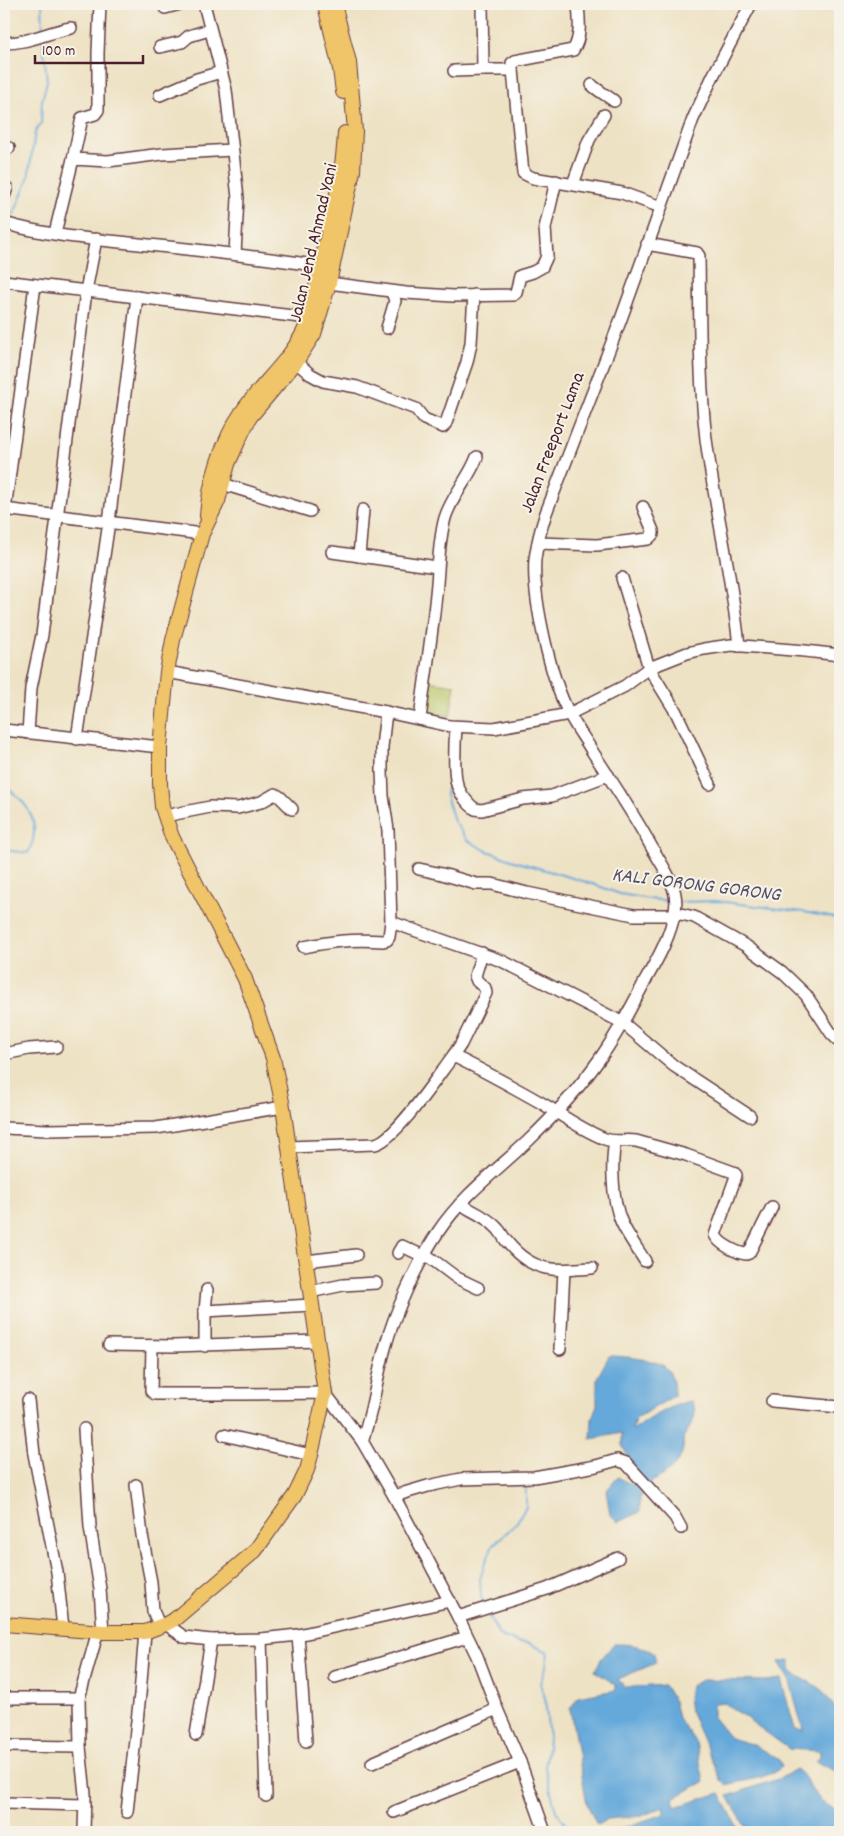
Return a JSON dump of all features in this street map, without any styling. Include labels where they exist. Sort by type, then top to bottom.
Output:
[{"type":"main road","name":"Jalan Jend Ahmad Yani","points":[[204,528],[208,500],[219,461],[229,436],[241,413],[292,350],[313,319],[329,283],[353,171],[355,131],[349,62],[337,28],[325,4]]},
{"type":"main road","name":"Jalan Jend Ahmad Yani","points":[[204,528],[218,501],[228,464],[250,417],[296,362],[314,334],[313,319],[320,266],[336,202],[344,150],[345,106],[334,4]]},
{"type":"main road","points":[[4,1624],[100,1632],[145,1632],[163,1626],[175,1619],[255,1551],[295,1495],[312,1455],[325,1393],[283,1106],[274,1058],[245,979],[185,865],[164,816],[160,784],[160,747],[167,672],[177,623],[204,528]]},
{"type":"street","points":[[55,233],[82,118],[95,114],[98,110],[100,4]]},
{"type":"street","points":[[165,8],[180,4]]},
{"type":"street","points":[[204,4],[209,30],[226,90],[238,198],[234,254]]},
{"type":"street","points":[[482,4],[483,70]]},
{"type":"street","points":[[578,4],[580,24],[573,50],[512,63],[524,173],[529,178],[622,193],[661,207]]},
{"type":"street","name":"Jalan Freeport Lama","points":[[675,912],[674,891],[667,874],[639,824],[569,714],[555,681],[540,612],[535,576],[535,559],[546,513],[621,319],[692,119],[750,4]]},
{"type":"street","points":[[4,44],[27,42],[58,30],[71,28]]},
{"type":"street","points":[[160,47],[182,42],[193,34],[209,30]]},
{"type":"street","points":[[454,71],[513,70]]},
{"type":"street","points":[[160,95],[197,79],[221,72]]},
{"type":"street","points":[[592,85],[614,101]]},
{"type":"street","points":[[572,184],[589,140],[604,115]]},
{"type":"street","points":[[72,159],[108,161],[162,154],[232,150]]},
{"type":"street","points":[[329,283],[392,292],[453,296],[513,294],[516,292],[520,276],[537,270],[548,253],[545,228],[556,181]]},
{"type":"street","points":[[4,223],[96,239],[234,254],[320,266]]},
{"type":"street","points":[[28,733],[31,688],[42,635],[86,291],[96,239]]},
{"type":"street","points":[[647,244],[697,253],[699,256],[699,314],[704,423],[734,601],[730,646]]},
{"type":"street","points":[[4,281],[313,319]]},
{"type":"street","points":[[35,285],[4,512],[57,515],[109,522],[204,528]]},
{"type":"street","points":[[387,328],[395,301],[392,292]]},
{"type":"street","points":[[296,362],[310,374],[323,381],[357,387],[416,409],[424,419],[443,427],[467,362],[471,343],[474,295]]},
{"type":"street","points":[[77,739],[109,522],[137,297]]},
{"type":"street","points":[[420,720],[441,537],[447,514],[458,489],[472,471],[477,457]]},
{"type":"street","points":[[223,484],[310,511]]},
{"type":"street","points":[[538,543],[597,546],[648,539],[653,534],[653,531],[643,507]]},
{"type":"street","points":[[359,556],[363,510]]},
{"type":"street","points":[[332,552],[437,567]]},
{"type":"street","points":[[622,578],[650,668],[676,712],[710,784]]},
{"type":"street","points":[[167,672],[453,726],[494,728],[569,714],[625,686],[650,668],[687,653],[730,646],[805,651],[840,656]]},
{"type":"street","points":[[304,947],[334,940],[387,940],[390,937],[388,830],[382,772],[382,747],[386,712]]},
{"type":"street","points":[[453,726],[456,783],[459,790],[475,809],[482,810],[523,798],[552,796],[608,775]]},
{"type":"street","points":[[4,730],[160,747]]},
{"type":"street","points":[[164,816],[210,807],[238,808],[261,802],[275,794],[292,809]]},
{"type":"street","points":[[418,870],[442,874],[476,884],[492,884],[634,915],[675,912],[694,917],[746,946],[782,972],[806,995],[831,1033],[840,1042]]},
{"type":"street","points":[[362,1441],[385,1347],[424,1255],[439,1230],[460,1204],[529,1140],[556,1112],[599,1060],[657,960],[670,930],[675,912]]},
{"type":"street","points":[[391,922],[513,965],[622,1023],[674,1066],[750,1116]]},
{"type":"street","points":[[288,1147],[375,1144],[384,1141],[414,1108],[461,1044],[486,993],[485,988],[477,981],[475,976],[482,953]]},
{"type":"street","points":[[4,1054],[29,1049],[56,1047]]},
{"type":"street","points":[[453,1056],[480,1069],[603,1139],[615,1141],[628,1139],[636,1141],[686,1155],[733,1172],[736,1175],[735,1179],[715,1236],[718,1241],[742,1254],[749,1253],[772,1206]]},
{"type":"street","points":[[4,1128],[47,1130],[156,1128],[283,1106]]},
{"type":"street","points":[[615,1141],[612,1166],[617,1209],[625,1229],[645,1261]]},
{"type":"street","points":[[460,1204],[495,1226],[525,1261],[550,1269],[592,1268]]},
{"type":"street","points":[[398,1253],[402,1246],[424,1255],[457,1278],[478,1288]]},
{"type":"street","points":[[306,1261],[356,1255]]},
{"type":"street","points":[[560,1349],[564,1270]]},
{"type":"street","points":[[205,1311],[311,1299],[343,1285],[376,1283]]},
{"type":"street","points":[[205,1346],[207,1290]]},
{"type":"street","points":[[109,1345],[205,1346],[317,1341]]},
{"type":"street","points":[[152,1346],[151,1391],[156,1394],[325,1393],[362,1441],[394,1496],[450,1601],[477,1656],[520,1762],[545,1832]]},
{"type":"street","points":[[28,1400],[34,1454],[57,1572],[63,1628]]},
{"type":"street","points":[[772,1402],[840,1407]]},
{"type":"street","points":[[84,1429],[90,1527],[100,1589],[100,1632],[79,1698],[80,1747],[86,1805],[84,1832]]},
{"type":"street","points":[[224,1435],[312,1455]]},
{"type":"street","points":[[394,1496],[448,1482],[477,1478],[534,1477],[596,1466],[617,1460],[626,1463],[632,1468],[675,1517],[681,1528]]},
{"type":"street","points":[[136,1484],[154,1611],[163,1626],[181,1636],[211,1640],[261,1639],[298,1635],[450,1601]]},
{"type":"street","points":[[458,1617],[547,1589],[618,1558]]},
{"type":"street","points":[[126,1812],[141,1688],[145,1632]]},
{"type":"street","points":[[298,1635],[306,1741]]},
{"type":"street","points":[[335,1677],[468,1637]]},
{"type":"street","points":[[261,1639],[266,1796]]},
{"type":"street","points":[[196,1735],[211,1640]]},
{"type":"street","points":[[8,1698],[79,1698]]},
{"type":"street","points":[[372,1762],[497,1709]]},
{"type":"street","points":[[4,1746],[80,1747]]},
{"type":"street","points":[[394,1812],[520,1762]]},
{"type":"street","points":[[4,1803],[86,1805]]},
{"type":"green space","points":[[428,681],[455,685],[450,716],[425,713]]},
{"type":"water","points":[[609,1356],[653,1361],[667,1369],[672,1380],[674,1396],[635,1419],[632,1430],[661,1412],[685,1402],[691,1401],[695,1411],[689,1429],[683,1438],[682,1454],[679,1460],[664,1475],[650,1483],[649,1491],[640,1497],[640,1512],[618,1522],[610,1514],[606,1491],[618,1477],[632,1485],[637,1475],[622,1445],[622,1433],[591,1439],[592,1418],[597,1405],[597,1378]]},
{"type":"water","points":[[614,1644],[635,1645],[654,1653],[656,1663],[618,1679],[625,1687],[664,1685],[674,1701],[678,1718],[696,1743],[704,1782],[673,1798],[675,1807],[720,1793],[740,1832],[619,1832],[619,1829],[664,1814],[663,1807],[642,1816],[608,1819],[597,1825],[587,1804],[570,1709],[578,1697],[616,1690],[616,1685],[595,1671],[601,1659]]},
{"type":"water","points":[[791,1661],[791,1672],[820,1688],[840,1714],[840,1773],[816,1762],[820,1757],[820,1751],[789,1749],[724,1703],[713,1704],[713,1717],[730,1738],[754,1745],[779,1760],[782,1767],[762,1777],[726,1785],[721,1780],[690,1711],[688,1697],[690,1686],[702,1680],[766,1681],[781,1679],[795,1729],[803,1730],[789,1678],[779,1662]]},
{"type":"water","points":[[796,1769],[803,1775],[819,1798],[840,1812],[840,1832],[748,1832],[728,1796],[781,1778]]},
{"type":"waterway","points":[[42,4],[43,31]]},
{"type":"waterway","points":[[12,219],[28,179],[35,132],[41,123],[42,101],[47,81],[43,41]]},
{"type":"waterway","name":"KALI GORONG GORONG","points":[[450,769],[446,795],[454,821],[467,840],[485,850],[511,860],[593,884],[620,894],[671,901]]},
{"type":"waterway","points":[[4,786],[13,792],[26,807],[31,815],[34,833],[28,853],[4,850]]},
{"type":"waterway","name":"KALI GORONG GORONG","points":[[680,902],[717,901],[803,912],[840,919]]},
{"type":"waterway","points":[[484,1604],[481,1597],[480,1579],[484,1566],[493,1545],[515,1525],[526,1507],[526,1485]]},
{"type":"waterway","points":[[488,1613],[499,1635],[516,1642],[528,1643],[548,1652],[546,1667],[540,1683],[545,1698],[549,1739],[545,1768],[556,1811],[571,1832]]}]
